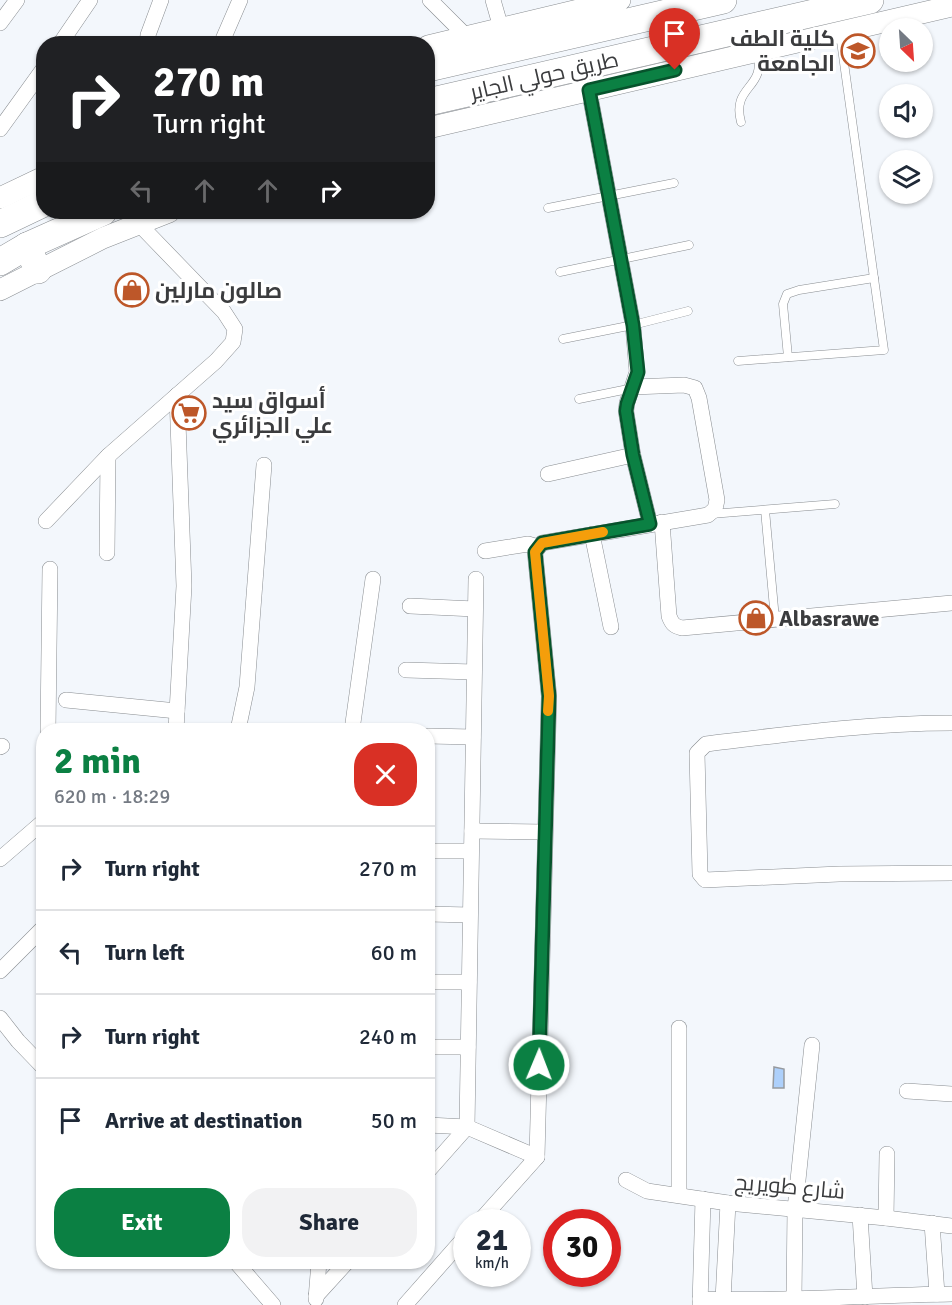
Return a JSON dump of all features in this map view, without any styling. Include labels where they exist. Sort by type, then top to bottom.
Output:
[{"type":"highway","name":"طريق حولي الجاير","points":[[435,66],[662,7],[723,0]]},
{"type":"highway","name":"طريق حولي الجاير","points":[[435,101],[523,92],[870,0]]},
{"type":"highway","points":[[4,209],[36,203]]},
{"type":"highway","points":[[0,262],[33,258],[92,219]]},
{"type":"main road","points":[[435,44],[612,1]]},
{"type":"main road","points":[[435,125],[523,92],[589,90],[952,6]]},
{"type":"main road","points":[[4,209],[36,183]]},
{"type":"main road","points":[[0,290],[33,258],[149,219]]},
{"type":"street","points":[[0,23],[17,0]]},
{"type":"street","points":[[65,36],[90,0]]},
{"type":"street","points":[[148,36],[161,0]]},
{"type":"street","points":[[224,36],[240,0]]},
{"type":"street","points":[[430,0],[467,37]]},
{"type":"street","points":[[493,0],[501,28]]},
{"type":"street","points":[[0,129],[36,79]]},
{"type":"street","points":[[589,90],[638,362],[626,411],[633,455],[656,523],[669,616],[672,623],[682,628],[952,603]]},
{"type":"street","points":[[46,521],[108,456],[216,362],[233,342],[235,329],[224,312],[138,223]]},
{"type":"street","points":[[491,1209],[537,1157],[549,696],[534,558],[542,543],[708,515],[715,509],[717,500],[695,388],[684,385],[633,387]]},
{"type":"street","points":[[176,723],[184,586],[177,395]]},
{"type":"street","points":[[548,474],[633,455]]},
{"type":"street","points":[[107,553],[108,456]]},
{"type":"street","points":[[239,723],[247,687],[264,465]]},
{"type":"street","points":[[592,534],[611,627]]},
{"type":"street","points":[[485,551],[528,544],[538,547]]},
{"type":"street","points":[[48,723],[50,569]]},
{"type":"street","points":[[353,723],[373,579]]},
{"type":"street","points":[[435,1163],[467,1127],[476,579]]},
{"type":"street","points":[[410,606],[475,609]]},
{"type":"street","points":[[406,670],[474,672]]},
{"type":"street","points":[[66,700],[177,711]]},
{"type":"street","points":[[952,723],[825,729],[706,744],[697,753],[700,874],[705,880],[839,874],[952,873]]},
{"type":"street","points":[[435,736],[473,737]]},
{"type":"street","points":[[0,859],[36,828]]},
{"type":"street","points":[[472,831],[544,832]]},
{"type":"street","points":[[435,851],[471,851]]},
{"type":"street","points":[[435,914],[470,915]]},
{"type":"street","points":[[0,970],[36,935]]},
{"type":"street","points":[[435,982],[469,982]]},
{"type":"street","points":[[0,1018],[36,1060]]},
{"type":"street","points":[[679,1028],[679,1195]]},
{"type":"street","points":[[794,1299],[795,1209],[812,1045]]},
{"type":"street","points":[[435,1047],[468,1047]]},
{"type":"street","points":[[907,1091],[952,1094]]},
{"type":"street","points":[[435,1125],[467,1127],[537,1157]]},
{"type":"street","points":[[886,1218],[887,1154]]},
{"type":"street","name":"شارع طويريج","points":[[626,1180],[647,1191],[728,1203],[952,1226]]},
{"type":"street","points":[[703,1199],[700,1302],[794,1299],[835,1302],[865,1297],[944,1294],[932,1223]]},
{"type":"street","points":[[723,1300],[728,1203]]},
{"type":"street","points":[[860,1215],[865,1297]]},
{"type":"street","points":[[405,1305],[453,1251]]},
{"type":"street","points":[[242,1269],[273,1305]]},
{"type":"street","points":[[316,1301],[318,1269]]},
{"type":"street","points":[[316,1301],[341,1269]]},
{"type":"lane","points":[[738,361],[884,350],[839,32]]},
{"type":"lane","points":[[741,122],[738,105],[760,72],[761,66],[757,52]]},
{"type":"lane","points":[[548,207],[674,183]]},
{"type":"lane","points":[[560,272],[689,245]]},
{"type":"lane","points":[[788,357],[783,304],[787,294],[874,278]]},
{"type":"lane","points":[[563,339],[688,311]]},
{"type":"lane","points":[[579,399],[633,387]]},
{"type":"lane","points":[[708,515],[835,504]]},
{"type":"lane","points":[[765,510],[775,619]]},
{"type":"building","points":[[774,1067],[784,1069],[784,1088],[773,1088]]},
{"type":"slow traffic","points":[[548,711],[549,696],[535,552],[542,543],[603,532]]},
{"type":"place","name":"كلية الطف الجامعة","points":[[858,51]]},
{"type":"place","name":"صالون مارلين","points":[[132,290]]},
{"type":"place","name":"أسواق سيد علي الجزائري","points":[[189,413]]},
{"type":"place","name":"Albasrawe","points":[[756,618]]},
{"type":"route","points":[[539,1065],[549,696],[535,552],[542,543],[650,524],[633,455],[626,411],[628,398],[638,372],[633,325],[589,90],[675,70]]}]
